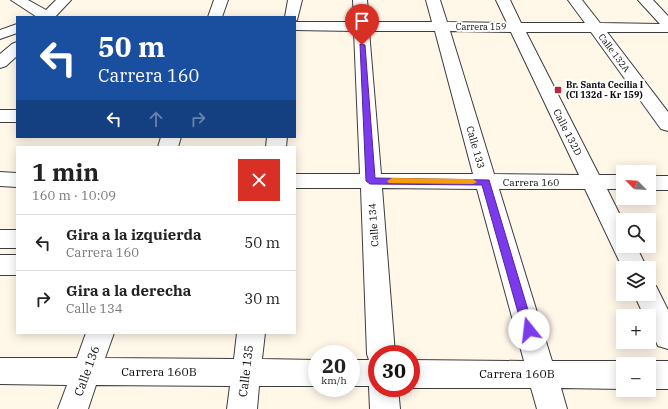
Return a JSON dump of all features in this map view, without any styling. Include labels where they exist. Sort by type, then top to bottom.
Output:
[{"type":"street","points":[[18,0],[45,16]]},
{"type":"street","points":[[48,16],[64,0]]},
{"type":"street","points":[[215,16],[221,0]]},
{"type":"street","points":[[292,16],[295,0]]},
{"type":"street","name":"Calle 134","points":[[360,0],[380,345]]},
{"type":"street","name":"Calle 133","points":[[434,0],[552,409]]},
{"type":"street","name":"Calle 132D","points":[[502,0],[616,229]]},
{"type":"street","name":"Calle 132A","points":[[575,0],[668,125]]},
{"type":"street","points":[[645,0],[668,24]]},
{"type":"street","name":"Carrera 159","points":[[296,26],[668,28]]},
{"type":"street","points":[[0,35],[16,28]]},
{"type":"street","points":[[0,64],[16,48]]},
{"type":"street","points":[[0,64],[16,65]]},
{"type":"street","points":[[0,116],[16,116]]},
{"type":"street","points":[[0,180],[16,180]]},
{"type":"street","name":"Carrera 160","points":[[296,181],[616,182]]},
{"type":"street","points":[[656,183],[668,183]]},
{"type":"street","points":[[0,239],[16,239]]},
{"type":"street","points":[[0,265],[16,265]]},
{"type":"street","points":[[650,301],[668,337]]},
{"type":"street","name":"Calle 136","points":[[73,409],[100,334]]},
{"type":"street","name":"Calle 135","points":[[242,409],[251,334]]},
{"type":"street","name":"Carrera 160B","points":[[0,371],[308,373]]},
{"type":"street","name":"Carrera 160B","points":[[420,374],[616,375]]},
{"type":"street","points":[[656,375],[668,375]]},
{"type":"street","points":[[384,397],[385,409]]},
{"type":"slow traffic","points":[[392,181],[473,182]]},
{"type":"place","name":"Br. Santa Cecilia I (Cl 132d - Kr 159)","points":[[558,90]]},
{"type":"route","points":[[362,45],[370,181],[486,182],[529,330]]}]
